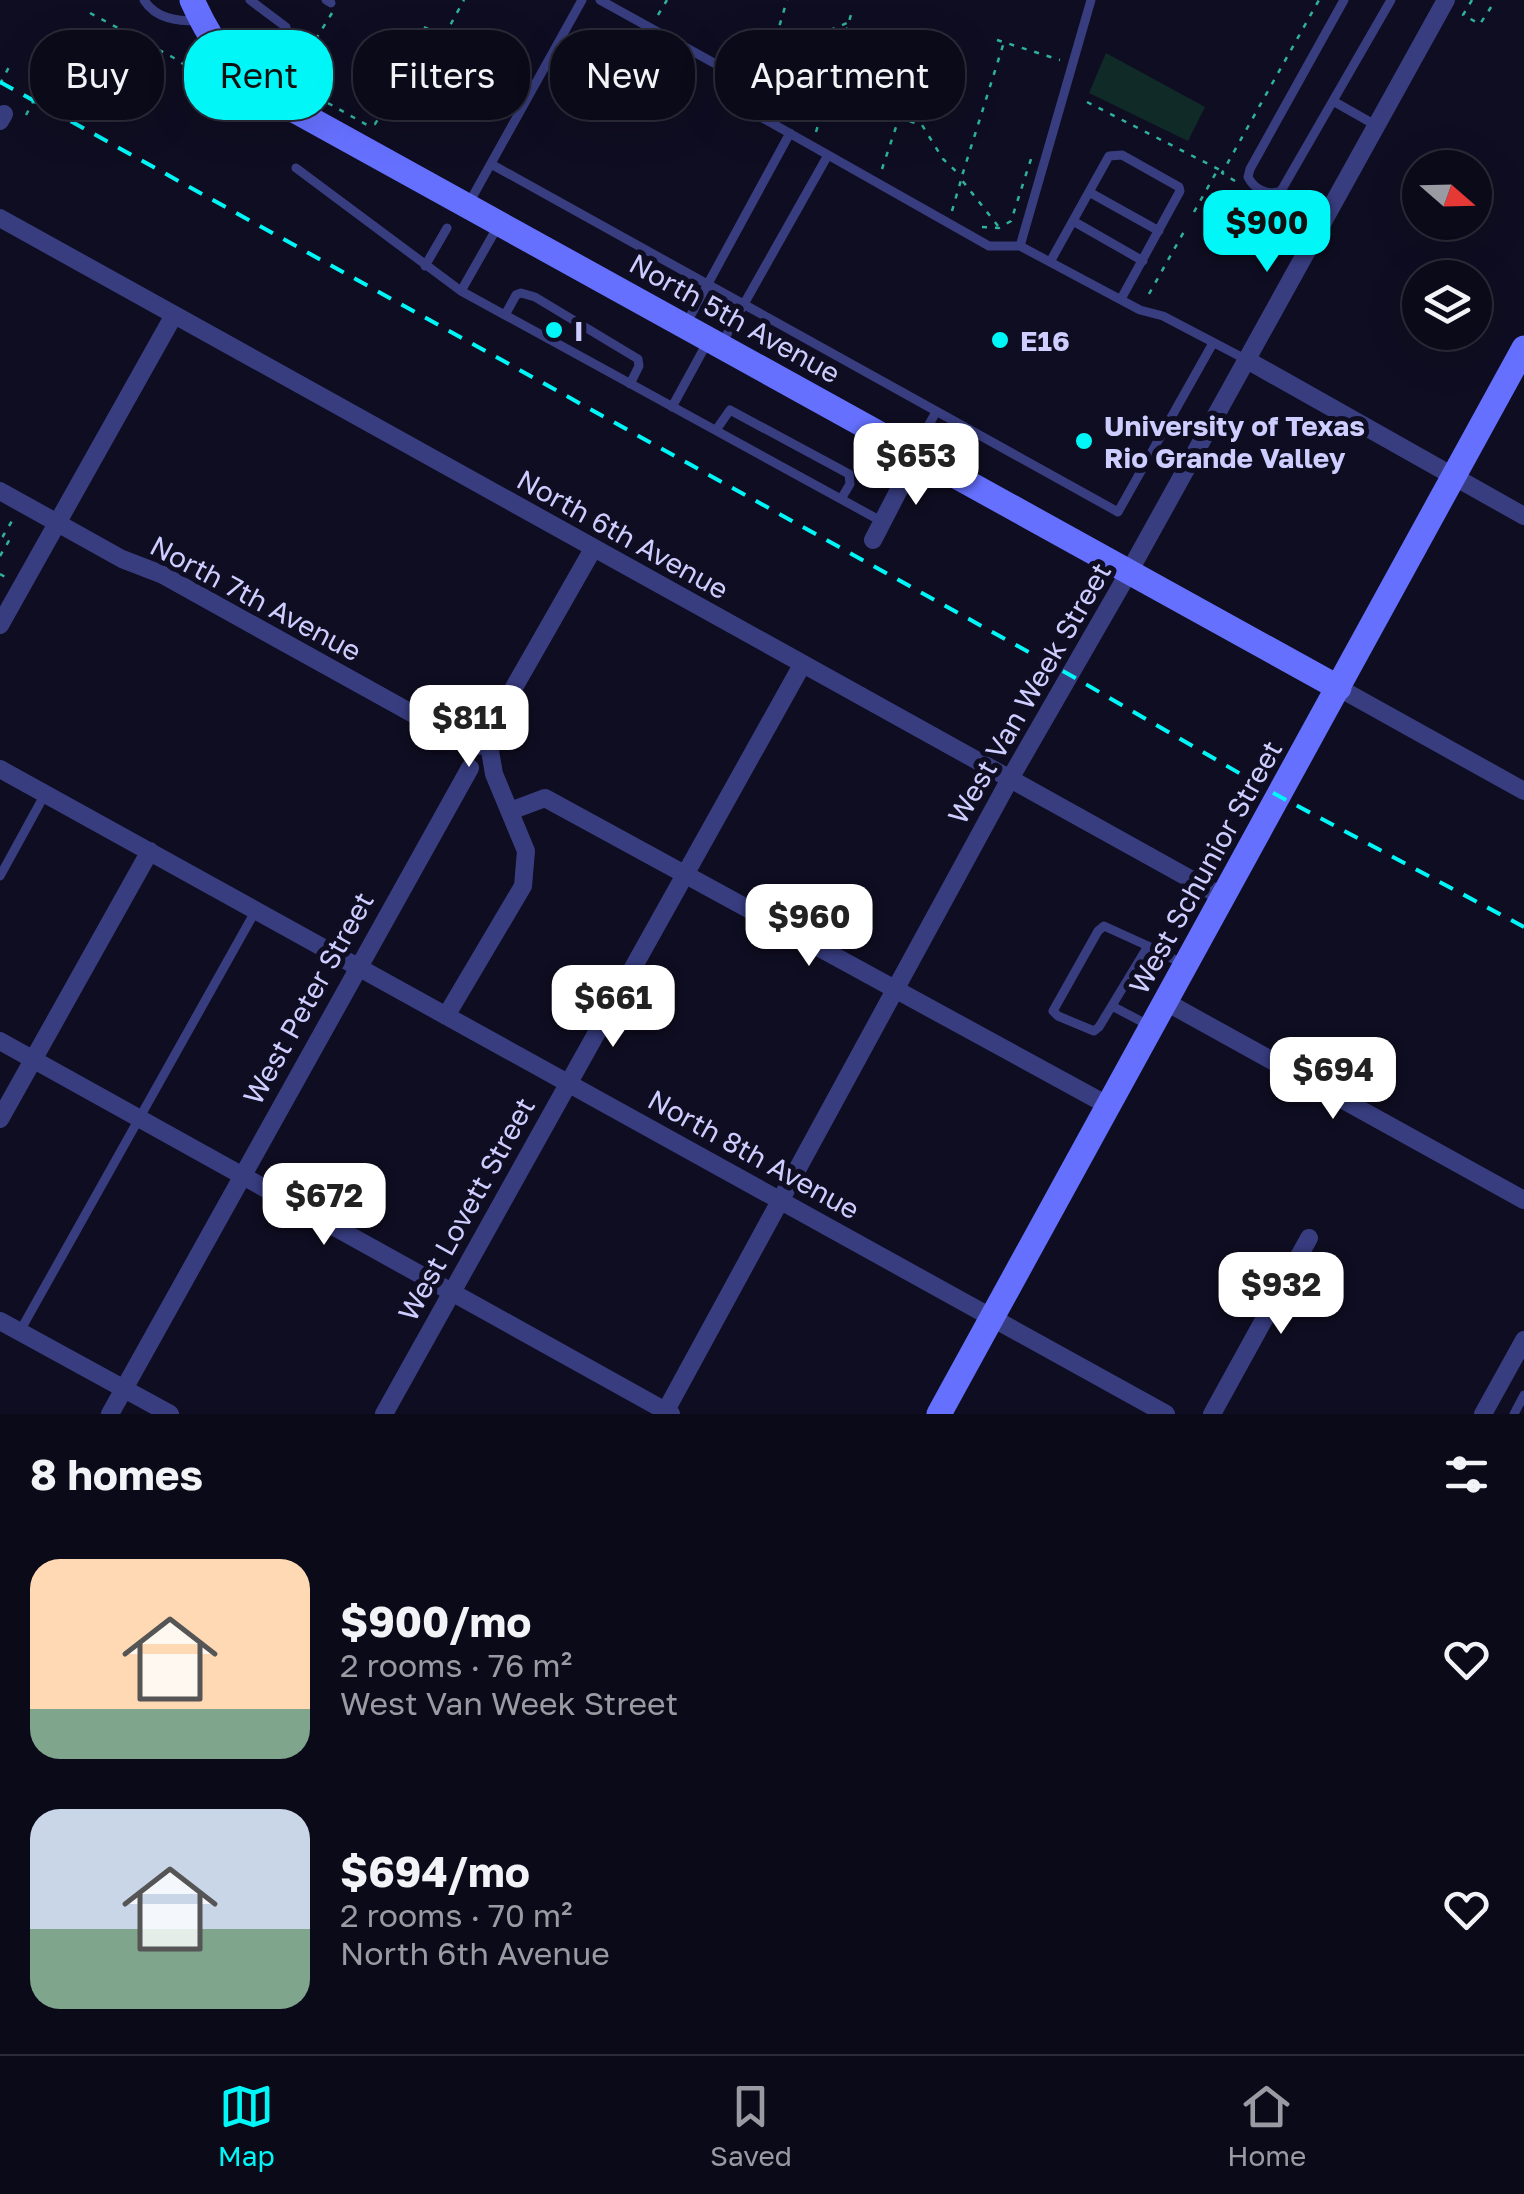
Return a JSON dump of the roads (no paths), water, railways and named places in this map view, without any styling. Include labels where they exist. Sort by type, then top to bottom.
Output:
[{"type":"street","name":"West Van Week Street","points":[[667,1413],[1011,777],[1446,0]]},
{"type":"street","name":"North 5th Avenue","points":[[312,120],[1524,790]]},
{"type":"street","name":"North 6th Avenue","points":[[0,218],[1221,896]]},
{"type":"street","points":[[0,626],[174,315]]},
{"type":"street","name":"West Schunior Street","points":[[939,1414],[1524,348]]},
{"type":"street","points":[[1247,360],[1524,516]]},
{"type":"street","points":[[872,540],[916,452]]},
{"type":"street","name":"North 7th Avenue","points":[[0,490],[122,560],[160,574],[471,746],[489,745]]},
{"type":"street","points":[[446,1016],[523,886],[526,851],[494,774],[489,745],[500,712],[592,549]]},
{"type":"street","name":"West Lovett Street","points":[[384,1414],[802,664]]},
{"type":"street","name":"West Peter Street","points":[[110,1414],[356,966],[470,768]]},
{"type":"street","name":"North 8th Avenue","points":[[0,769],[1166,1414]]},
{"type":"street","points":[[510,812],[545,798],[1110,1106]]},
{"type":"street","points":[[0,1119],[150,851]]},
{"type":"street","points":[[1166,1002],[1524,1200]]},
{"type":"street","points":[[0,1041],[667,1413]]},
{"type":"street","points":[[1212,1414],[1309,1238]]},
{"type":"street","points":[[0,1321],[170,1414]]},
{"type":"street","points":[[1483,1414],[1524,1340]]},
{"type":"lane","points":[[144,0],[153,12],[166,18],[197,11]]},
{"type":"lane","points":[[250,0],[286,30]]},
{"type":"lane","points":[[468,206],[582,0]]},
{"type":"lane","points":[[600,0],[732,73],[759,116],[988,246],[1020,246],[1247,360]]},
{"type":"lane","points":[[1020,246],[1091,0]]},
{"type":"lane","points":[[1344,0],[1250,169],[1248,177],[1252,184],[1268,193],[1281,192],[1391,0]]},
{"type":"lane","points":[[1332,101],[1377,126]]},
{"type":"lane","points":[[685,325],[790,133]]},
{"type":"lane","points":[[1050,262],[1109,156],[1114,154],[1179,187],[1179,197],[1121,300]]},
{"type":"lane","points":[[672,407],[743,305],[828,155]]},
{"type":"lane","points":[[491,164],[1118,512],[1213,342]]},
{"type":"lane","points":[[296,168],[461,291],[882,522]]},
{"type":"lane","points":[[1089,192],[1160,231]]},
{"type":"lane","points":[[1073,222],[1143,261]]},
{"type":"lane","points":[[461,291],[500,223]]},
{"type":"lane","points":[[425,266],[447,228]]},
{"type":"lane","points":[[505,315],[516,295],[521,292],[535,297],[638,359],[640,366],[630,384]]},
{"type":"lane","points":[[716,430],[730,410],[849,474],[850,484],[841,499]]},
{"type":"lane","points":[[916,452],[936,412]]},
{"type":"lane","points":[[0,876],[46,794]]},
{"type":"lane","points":[[19,1332],[256,910]]},
{"type":"lane","points":[[1148,946],[1094,1031],[1053,1011],[1104,926],[1148,946],[1184,964]]},
{"type":"lane","points":[[1112,1006],[1152,1027]]},
{"type":"lane","points":[[1514,1414],[1524,1395]]},
{"type":"railway","points":[[0,82],[1070,675],[1277,795],[1524,927]]},
{"type":"place","name":"I","points":[[554,330]]},
{"type":"place","name":"E16","points":[[1000,340]]},
{"type":"place","name":"University of Texas Rio Grande Valley","points":[[1084,441]]}]
